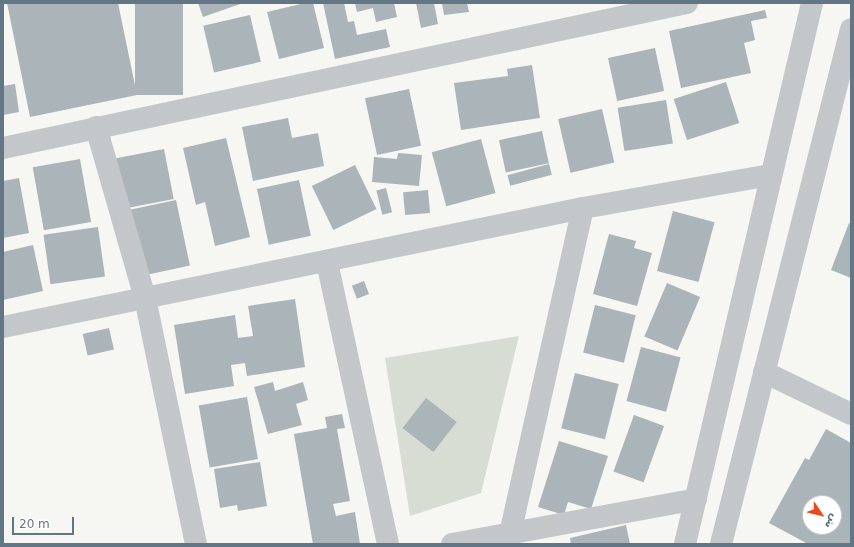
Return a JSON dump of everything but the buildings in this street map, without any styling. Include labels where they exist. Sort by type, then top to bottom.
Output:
[{"type":"street","points":[[3,148],[96,126],[687,3]]},
{"type":"street","points":[[685,544],[812,3]]},
{"type":"street","points":[[721,544],[851,29]]},
{"type":"street","points":[[96,126],[145,298],[196,544]]},
{"type":"street","points":[[3,327],[327,262],[583,208],[771,175]]},
{"type":"street","points":[[510,534],[583,208]]},
{"type":"street","points":[[327,262],[388,544]]},
{"type":"street","points":[[764,372],[851,414]]},
{"type":"street","points":[[452,544],[696,499]]},
{"type":"shaded area","points":[[519,336],[481,493],[410,516],[385,358]]}]
